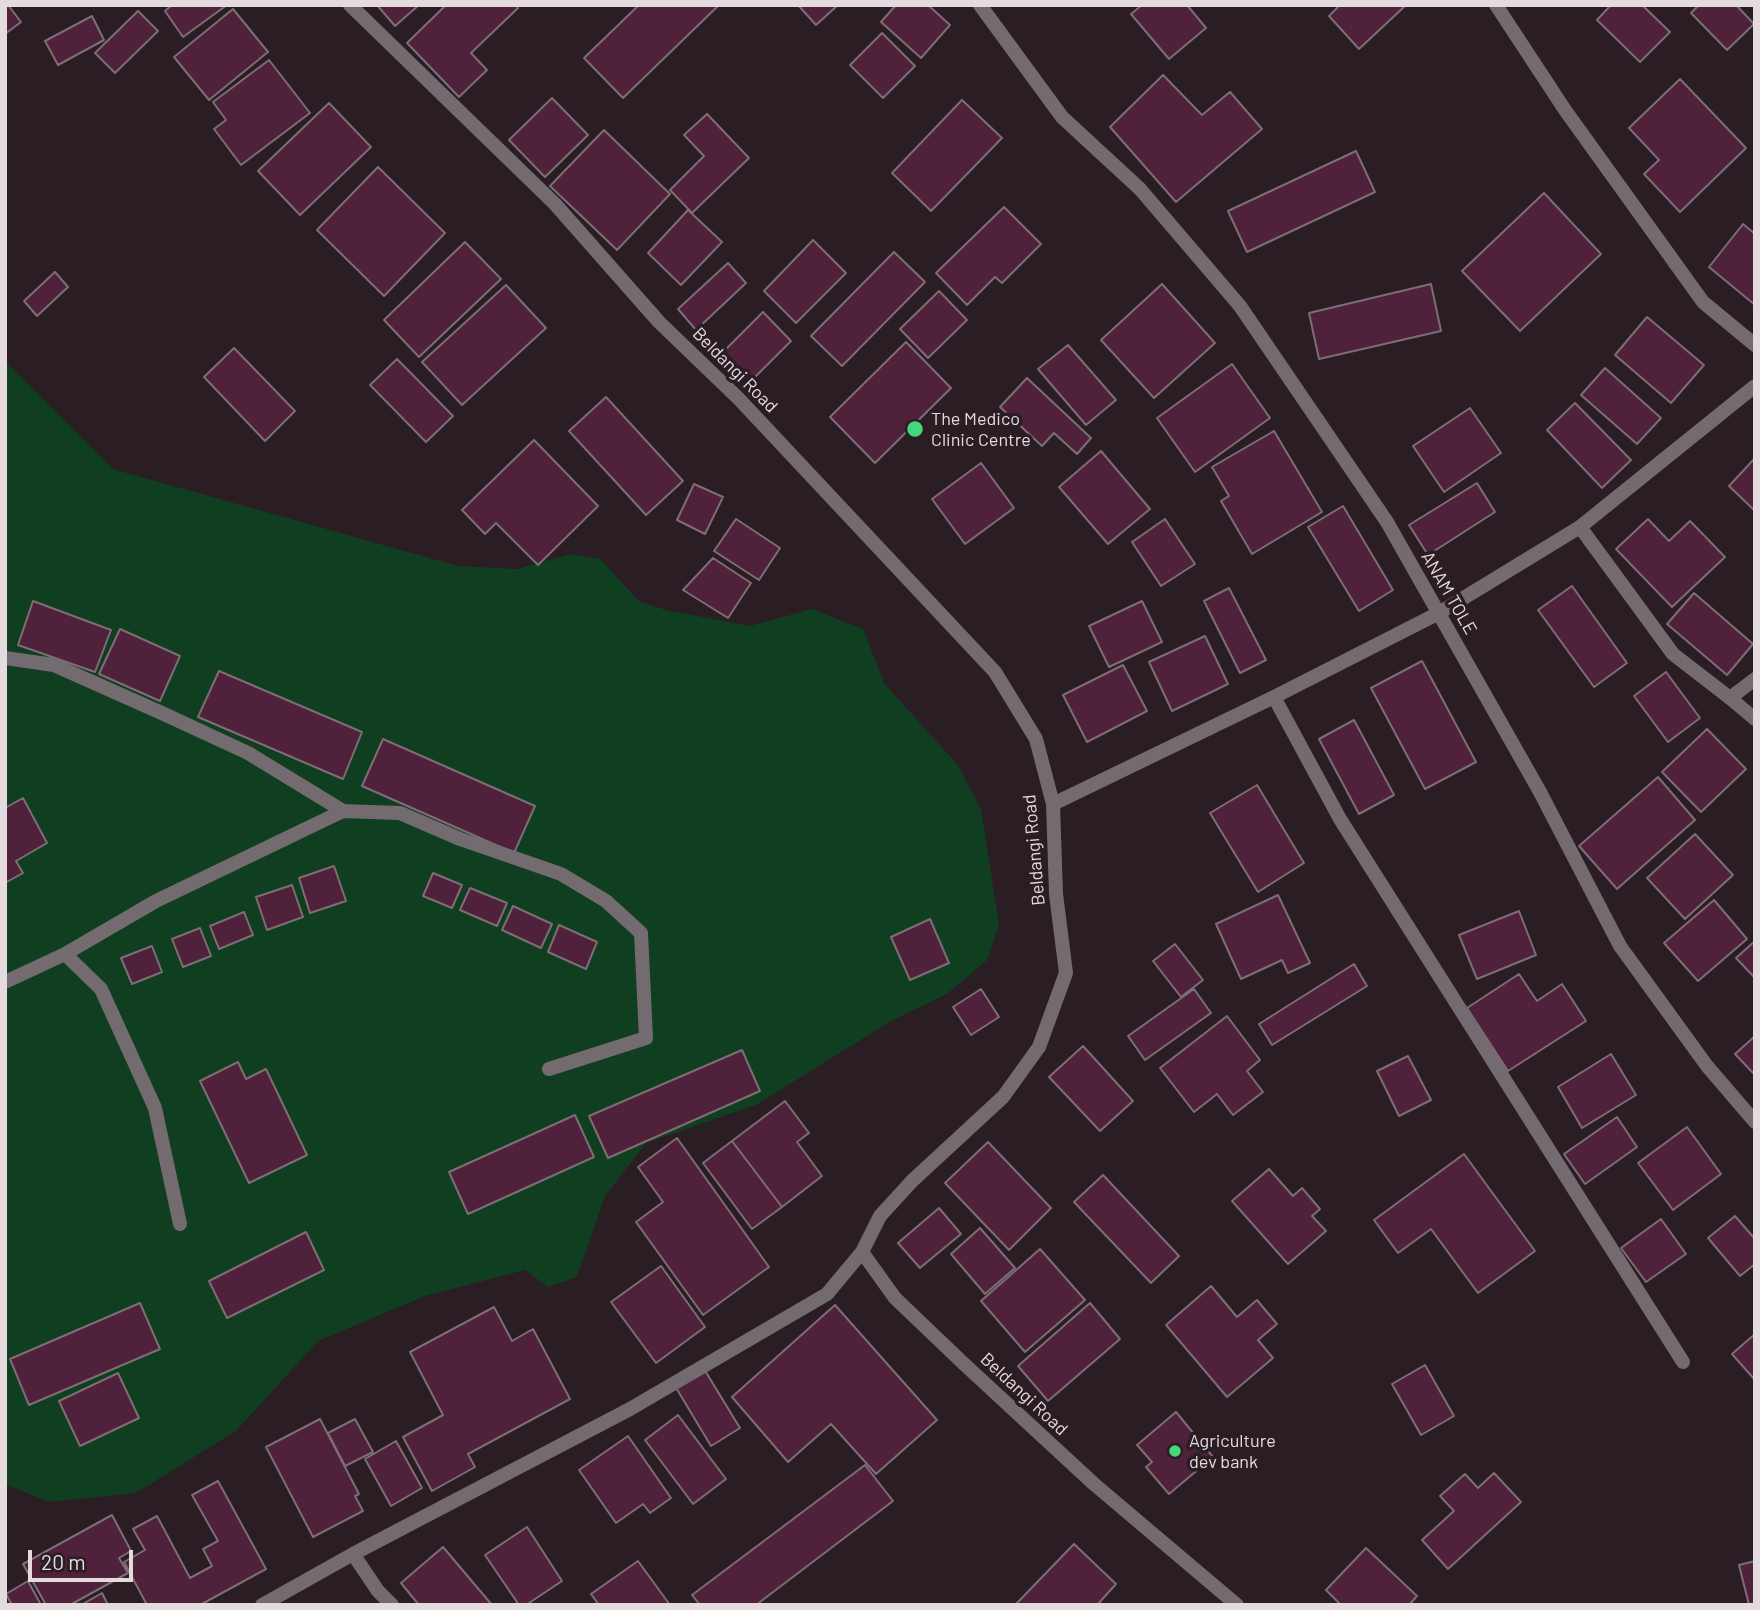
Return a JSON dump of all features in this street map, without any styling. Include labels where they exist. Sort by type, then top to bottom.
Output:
[{"type":"street","name":"Beldangi Road","points":[[350,5],[555,204],[659,322],[739,399],[995,672],[1036,739],[1053,804],[1056,894],[1066,973],[1039,1047],[1003,1097],[912,1181],[880,1216],[862,1252],[895,1298],[963,1363],[1094,1484],[1237,1605]]},
{"type":"street","name":"ANAM TOLE","points":[[980,5],[1062,117],[1140,189],[1240,306],[1387,522],[1540,792],[1620,946],[1707,1066],[1755,1122]]},
{"type":"street","points":[[1496,5],[1620,188],[1703,302],[1755,345]]},
{"type":"street","points":[[1053,804],[1439,613],[1580,527],[1755,386]]},
{"type":"street","points":[[1580,527],[1673,654],[1755,719]]},
{"type":"street","points":[[5,658],[54,665],[164,714],[248,753],[343,811]]},
{"type":"street","points":[[1730,698],[1755,679]]},
{"type":"street","points":[[1273,697],[1340,818],[1683,1362]]},
{"type":"street","points":[[5,982],[65,954],[156,901],[343,811],[400,813],[460,839],[561,874],[606,901],[641,933],[646,1038],[550,1069]]},
{"type":"street","points":[[65,954],[101,989],[155,1108],[180,1224]]},
{"type":"street","points":[[262,1605],[353,1554],[630,1409],[827,1294],[862,1252]]},
{"type":"street","points":[[353,1554],[378,1591],[392,1605]]},
{"type":"green space","points":[[5,361],[113,469],[458,566],[517,569],[571,554],[600,559],[639,601],[666,610],[750,626],[812,609],[863,629],[884,683],[957,764],[981,809],[999,924],[987,960],[947,994],[891,1021],[758,1104],[646,1143],[605,1196],[577,1277],[548,1287],[525,1270],[425,1296],[318,1341],[236,1431],[136,1493],[48,1502],[5,1484]]},
{"type":"building","points":[[5,5],[8,5],[21,22],[5,34]]},
{"type":"building","points":[[172,5],[227,5],[183,37],[165,11]]},
{"type":"building","points":[[377,5],[419,5],[395,26]]},
{"type":"building","points":[[446,5],[516,5],[518,8],[471,53],[487,70],[459,97],[407,43]]},
{"type":"building","points":[[639,5],[719,5],[623,98],[584,58]]},
{"type":"building","points":[[798,5],[838,5],[816,25]]},
{"type":"building","points":[[896,5],[928,5],[950,25],[921,58],[881,22]]},
{"type":"building","points":[[1142,5],[1187,5],[1206,28],[1169,59],[1131,14]]},
{"type":"building","points":[[1340,5],[1405,6],[1359,49],[1329,16]]},
{"type":"building","points":[[1611,5],[1642,5],[1670,32],[1640,62],[1597,20]]},
{"type":"building","points":[[1699,5],[1736,5],[1754,24],[1727,50],[1691,13]]},
{"type":"building","points":[[233,9],[268,52],[209,100],[174,57]]},
{"type":"building","points":[[138,11],[158,31],[115,73],[95,53]]},
{"type":"building","points":[[92,16],[104,40],[58,65],[45,41]]},
{"type":"building","points":[[882,33],[915,66],[883,98],[850,65]]},
{"type":"building","points":[[269,60],[310,113],[241,165],[214,129],[226,120],[213,102]]},
{"type":"building","points":[[1163,75],[1202,115],[1230,92],[1262,129],[1176,202],[1110,127]]},
{"type":"building","points":[[1680,79],[1746,148],[1680,212],[1644,174],[1659,160],[1629,128]]},
{"type":"building","points":[[552,98],[588,135],[545,177],[509,140]]},
{"type":"building","points":[[962,100],[1002,138],[931,211],[892,173]]},
{"type":"building","points":[[329,103],[371,147],[300,215],[258,171]]},
{"type":"building","points":[[707,114],[749,158],[692,213],[670,190],[704,156],[684,135]]},
{"type":"building","points":[[604,130],[670,194],[617,250],[550,186]]},
{"type":"building","points":[[1356,151],[1375,192],[1247,252],[1228,211]]},
{"type":"building","points":[[378,167],[445,233],[384,296],[317,230]]},
{"type":"building","points":[[1544,193],[1601,254],[1520,331],[1462,271]]},
{"type":"building","points":[[1004,207],[1041,244],[1002,283],[995,277],[967,305],[936,273]]},
{"type":"building","points":[[688,210],[722,242],[681,285],[648,253]]},
{"type":"building","points":[[1743,224],[1755,234],[1755,305],[1709,267]]},
{"type":"building","points":[[813,240],[846,273],[796,323],[764,291]]},
{"type":"building","points":[[465,242],[501,279],[419,357],[384,320]]},
{"type":"building","points":[[894,252],[925,282],[842,366],[811,336]]},
{"type":"building","points":[[728,263],[746,283],[696,330],[678,309]]},
{"type":"building","points":[[55,272],[68,287],[37,316],[24,301]]},
{"type":"building","points":[[1162,284],[1215,343],[1154,398],[1101,340]]},
{"type":"building","points":[[1431,284],[1441,331],[1319,359],[1309,313]]},
{"type":"building","points":[[506,285],[546,328],[462,405],[422,362]]},
{"type":"building","points":[[939,291],[967,320],[928,358],[900,329]]},
{"type":"building","points":[[763,312],[791,341],[751,381],[723,352]]},
{"type":"building","points":[[1647,317],[1704,365],[1671,403],[1615,355]]},
{"type":"building","points":[[906,342],[951,388],[875,463],[830,417]]},
{"type":"building","points":[[1068,345],[1116,400],[1086,425],[1038,369]]},
{"type":"building","points":[[234,348],[295,411],[265,441],[204,377]]},
{"type":"building","points":[[397,359],[453,416],[426,442],[370,385]]},
{"type":"building","points":[[1232,364],[1270,418],[1195,472],[1157,418]]},
{"type":"building","points":[[1605,368],[1661,418],[1637,444],[1581,395]]},
{"type":"building","points":[[1027,378],[1091,438],[1077,454],[1054,433],[1042,446],[1000,407]]},
{"type":"building","points":[[606,397],[683,481],[646,515],[569,431]]},
{"type":"building","points":[[1575,403],[1631,460],[1602,488],[1547,430]]},
{"type":"building","points":[[1470,408],[1501,453],[1444,492],[1413,446]]},
{"type":"building","points":[[1274,431],[1322,512],[1252,554],[1221,501],[1229,496],[1212,467]]},
{"type":"building","points":[[534,440],[598,506],[538,565],[496,523],[485,534],[462,510]]},
{"type":"building","points":[[1101,451],[1150,509],[1108,544],[1059,487]]},
{"type":"building","points":[[1755,458],[1755,511],[1729,486]]},
{"type":"building","points":[[981,463],[1014,508],[965,544],[932,499]]},
{"type":"building","points":[[1477,483],[1495,512],[1428,555],[1409,525]]},
{"type":"building","points":[[694,484],[723,497],[705,534],[677,520]]},
{"type":"building","points":[[1343,506],[1393,590],[1359,611],[1308,527]]},
{"type":"building","points":[[736,519],[780,548],[759,580],[714,551]]},
{"type":"building","points":[[1165,519],[1195,564],[1161,586],[1132,542]]},
{"type":"building","points":[[1648,519],[1669,541],[1690,521],[1725,557],[1672,607],[1616,549]]},
{"type":"building","points":[[713,558],[751,583],[728,618],[683,590]]},
{"type":"building","points":[[1572,586],[1627,663],[1594,687],[1538,610]]},
{"type":"building","points":[[1229,588],[1266,660],[1240,673],[1204,601]]},
{"type":"building","points":[[1694,593],[1753,644],[1727,675],[1667,624]]},
{"type":"building","points":[[33,601],[111,630],[95,672],[18,645]]},
{"type":"building","points":[[1142,601],[1162,642],[1109,667],[1089,626]]},
{"type":"building","points":[[120,629],[180,656],[160,701],[99,674]]},
{"type":"building","points":[[1205,636],[1228,684],[1172,711],[1149,662]]},
{"type":"building","points":[[1422,661],[1476,762],[1425,789],[1371,688]]},
{"type":"building","points":[[1123,665],[1147,711],[1087,742],[1063,695]]},
{"type":"building","points":[[219,671],[362,732],[343,779],[198,717]]},
{"type":"building","points":[[1666,672],[1700,718],[1668,742],[1634,696]]},
{"type":"building","points":[[1354,720],[1394,795],[1359,814],[1319,739]]},
{"type":"building","points":[[1707,729],[1746,769],[1701,812],[1662,772]]},
{"type":"building","points":[[383,739],[535,806],[514,853],[362,786]]},
{"type":"building","points":[[1658,777],[1695,820],[1617,889],[1579,846]]},
{"type":"building","points":[[1257,785],[1304,863],[1258,892],[1210,813]]},
{"type":"building","points":[[23,798],[47,843],[16,861],[23,873],[5,883],[5,808]]},
{"type":"building","points":[[1695,834],[1733,875],[1685,919],[1647,878]]},
{"type":"building","points":[[334,866],[346,901],[310,913],[299,878]]},
{"type":"building","points":[[433,873],[462,885],[452,908],[423,896]]},
{"type":"building","points":[[292,885],[303,917],[267,930],[256,897]]},
{"type":"building","points":[[470,888],[507,903],[497,926],[460,910]]},
{"type":"building","points":[[1278,895],[1310,963],[1288,973],[1282,960],[1241,979],[1216,924]]},
{"type":"building","points":[[1714,900],[1747,939],[1698,981],[1664,943]]},
{"type":"building","points":[[513,906],[552,924],[541,948],[502,930]]},
{"type":"building","points":[[1519,911],[1536,955],[1477,979],[1459,935]]},
{"type":"building","points":[[244,912],[253,935],[219,949],[210,926]]},
{"type":"building","points":[[930,919],[949,963],[910,980],[891,937]]},
{"type":"building","points":[[559,925],[597,942],[586,969],[548,952]]},
{"type":"building","points":[[200,928],[211,956],[183,967],[172,939]]},
{"type":"building","points":[[1755,941],[1755,978],[1736,958]]},
{"type":"building","points":[[1175,944],[1203,980],[1181,997],[1153,961]]},
{"type":"building","points":[[152,946],[162,972],[132,984],[121,958]]},
{"type":"building","points":[[1354,964],[1367,986],[1272,1045],[1259,1024]]},
{"type":"building","points":[[1519,974],[1537,1001],[1562,984],[1586,1021],[1508,1071],[1467,1008]]},
{"type":"building","points":[[981,989],[999,1017],[971,1035],[953,1007]]},
{"type":"building","points":[[1194,989],[1211,1013],[1145,1060],[1128,1036]]},
{"type":"building","points":[[1227,1016],[1260,1060],[1247,1071],[1263,1092],[1233,1115],[1217,1094],[1194,1112],[1160,1068]]},
{"type":"building","points":[[1755,1036],[1755,1075],[1735,1054]]},
{"type":"building","points":[[1083,1046],[1133,1101],[1100,1131],[1049,1077]]},
{"type":"building","points":[[742,1050],[760,1091],[608,1158],[589,1116]]},
{"type":"building","points":[[1611,1054],[1636,1095],[1582,1128],[1558,1087]]},
{"type":"building","points":[[1408,1056],[1431,1100],[1399,1116],[1377,1071]]},
{"type":"building","points":[[238,1062],[246,1079],[266,1069],[307,1155],[249,1183],[200,1081]]},
{"type":"building","points":[[785,1101],[809,1133],[797,1142],[822,1176],[782,1207],[732,1141]]},
{"type":"building","points":[[575,1115],[594,1157],[468,1214],[449,1172]]},
{"type":"building","points":[[1617,1117],[1637,1147],[1585,1184],[1564,1154]]},
{"type":"building","points":[[1687,1127],[1721,1174],[1673,1210],[1638,1163]]},
{"type":"building","points":[[677,1138],[769,1267],[703,1315],[636,1222],[663,1202],[638,1167]]},
{"type":"building","points":[[732,1141],[782,1207],[752,1229],[703,1163]]},
{"type":"building","points":[[988,1142],[1051,1208],[1009,1250],[945,1183]]},
{"type":"building","points":[[1464,1154],[1535,1251],[1478,1293],[1431,1229],[1398,1253],[1374,1220]]},
{"type":"building","points":[[1269,1169],[1293,1196],[1302,1188],[1320,1209],[1312,1216],[1326,1231],[1288,1264],[1232,1201]]},
{"type":"building","points":[[1103,1175],[1179,1256],[1151,1283],[1074,1202]]},
{"type":"building","points":[[939,1208],[961,1234],[920,1268],[898,1243]]},
{"type":"building","points":[[1735,1216],[1755,1239],[1755,1264],[1740,1276],[1708,1238]]},
{"type":"building","points":[[1661,1219],[1686,1254],[1646,1282],[1621,1248]]},
{"type":"building","points":[[980,1228],[1015,1268],[985,1294],[951,1254]]},
{"type":"building","points":[[306,1232],[324,1270],[227,1318],[209,1281]]},
{"type":"building","points":[[1040,1249],[1085,1300],[1025,1352],[981,1301]]},
{"type":"building","points":[[661,1266],[705,1327],[656,1363],[611,1302]]},
{"type":"building","points":[[1211,1286],[1237,1317],[1257,1300],[1277,1324],[1258,1340],[1273,1358],[1227,1397],[1166,1325]]},
{"type":"building","points":[[140,1303],[160,1349],[29,1405],[10,1359]]},
{"type":"building","points":[[1090,1303],[1120,1339],[1048,1401],[1018,1366]]},
{"type":"building","points":[[835,1305],[937,1420],[876,1474],[831,1424],[788,1462],[732,1397]]},
{"type":"building","points":[[494,1307],[512,1341],[533,1329],[570,1399],[468,1454],[475,1467],[432,1491],[403,1437],[443,1415],[410,1352]]},
{"type":"building","points":[[1755,1334],[1755,1380],[1732,1354]]},
{"type":"building","points":[[1425,1365],[1454,1416],[1421,1435],[1392,1384]]},
{"type":"building","points":[[704,1369],[740,1428],[711,1446],[675,1386]]},
{"type":"building","points":[[118,1373],[139,1418],[80,1446],[59,1401]]},
{"type":"building","name":"Agriculture dev bank","points":[[1176,1412],[1213,1457],[1169,1494],[1146,1467],[1152,1462],[1137,1445]]},
{"type":"building","points":[[678,1415],[726,1479],[693,1504],[645,1440]]},
{"type":"building","points":[[320,1419],[359,1494],[355,1496],[363,1511],[313,1537],[266,1447]]},
{"type":"building","points":[[355,1419],[373,1452],[345,1466],[328,1433]]},
{"type":"building","points":[[628,1436],[671,1498],[650,1513],[643,1504],[616,1523],[579,1470]]},
{"type":"building","points":[[396,1441],[422,1488],[391,1506],[365,1459]]},
{"type":"building","points":[[865,1465],[893,1501],[756,1605],[700,1605],[692,1595]]},
{"type":"building","points":[[1494,1473],[1521,1502],[1448,1569],[1422,1540],[1454,1511],[1440,1496],[1465,1474],[1478,1488]]},
{"type":"building","points":[[218,1481],[266,1569],[200,1605],[147,1605],[124,1562],[145,1550],[133,1529],[157,1516],[190,1578],[212,1566],[203,1549],[218,1541],[192,1495]]},
{"type":"building","points":[[112,1515],[131,1551],[119,1558],[128,1573],[70,1605],[46,1605],[23,1564]]},
{"type":"building","points":[[527,1527],[562,1581],[526,1605],[519,1605],[485,1555]]},
{"type":"building","points":[[1074,1544],[1116,1584],[1097,1605],[1019,1605],[1017,1603]]},
{"type":"building","points":[[443,1547],[492,1605],[419,1605],[401,1583]]},
{"type":"building","points":[[1366,1548],[1417,1596],[1409,1605],[1341,1605],[1326,1590]]},
{"type":"building","points":[[638,1561],[670,1605],[599,1605],[591,1594]]},
{"type":"building","points":[[1755,1561],[1755,1605],[1749,1605],[1739,1565]]},
{"type":"building","points":[[28,1581],[41,1605],[12,1605],[6,1594]]},
{"type":"building","points":[[102,1593],[108,1605],[81,1605]]},
{"type":"place","name":"The Medico Clinic Centre","points":[[915,429]]},
{"type":"place","name":"Agriculture dev bank","points":[[1175,1451]]}]
